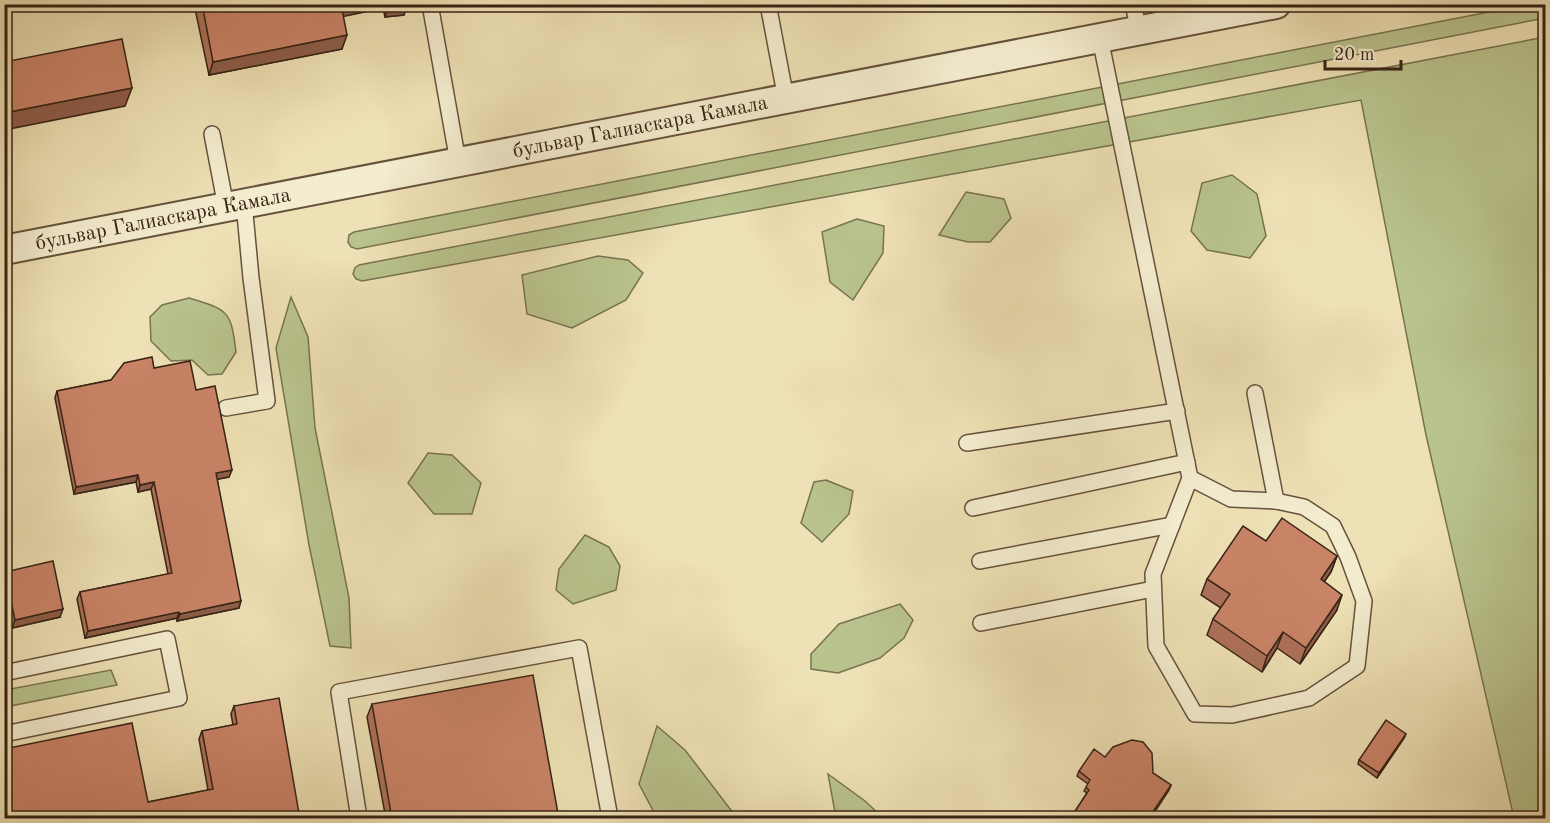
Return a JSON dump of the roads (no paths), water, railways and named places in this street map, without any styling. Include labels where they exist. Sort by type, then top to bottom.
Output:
[{"type":"street","name":"бульвар Галиаскара Камала","points":[[4,250],[1100,38],[1136,18],[1276,4]]},
{"type":"lane","points":[[430,4],[458,162]]},
{"type":"lane","points":[[768,4],[786,99]]},
{"type":"lane","points":[[1100,38],[1190,478],[1153,574],[1156,646],[1195,714],[1232,715],[1309,698],[1357,666],[1364,601],[1333,526],[1304,507],[1276,501],[1231,499],[1190,478]]},
{"type":"lane","points":[[212,134],[235,205],[251,278],[267,401],[226,408]]},
{"type":"lane","points":[[1256,393],[1276,501]]},
{"type":"lane","points":[[967,443],[1177,411]]},
{"type":"lane","points":[[973,508],[1187,462]]},
{"type":"lane","points":[[980,561],[1172,525]]},
{"type":"lane","points":[[981,623],[1153,589]]},
{"type":"lane","points":[[4,673],[167,639],[180,698],[4,734]]},
{"type":"lane","points":[[359,819],[339,692],[579,648],[610,819]]}]
